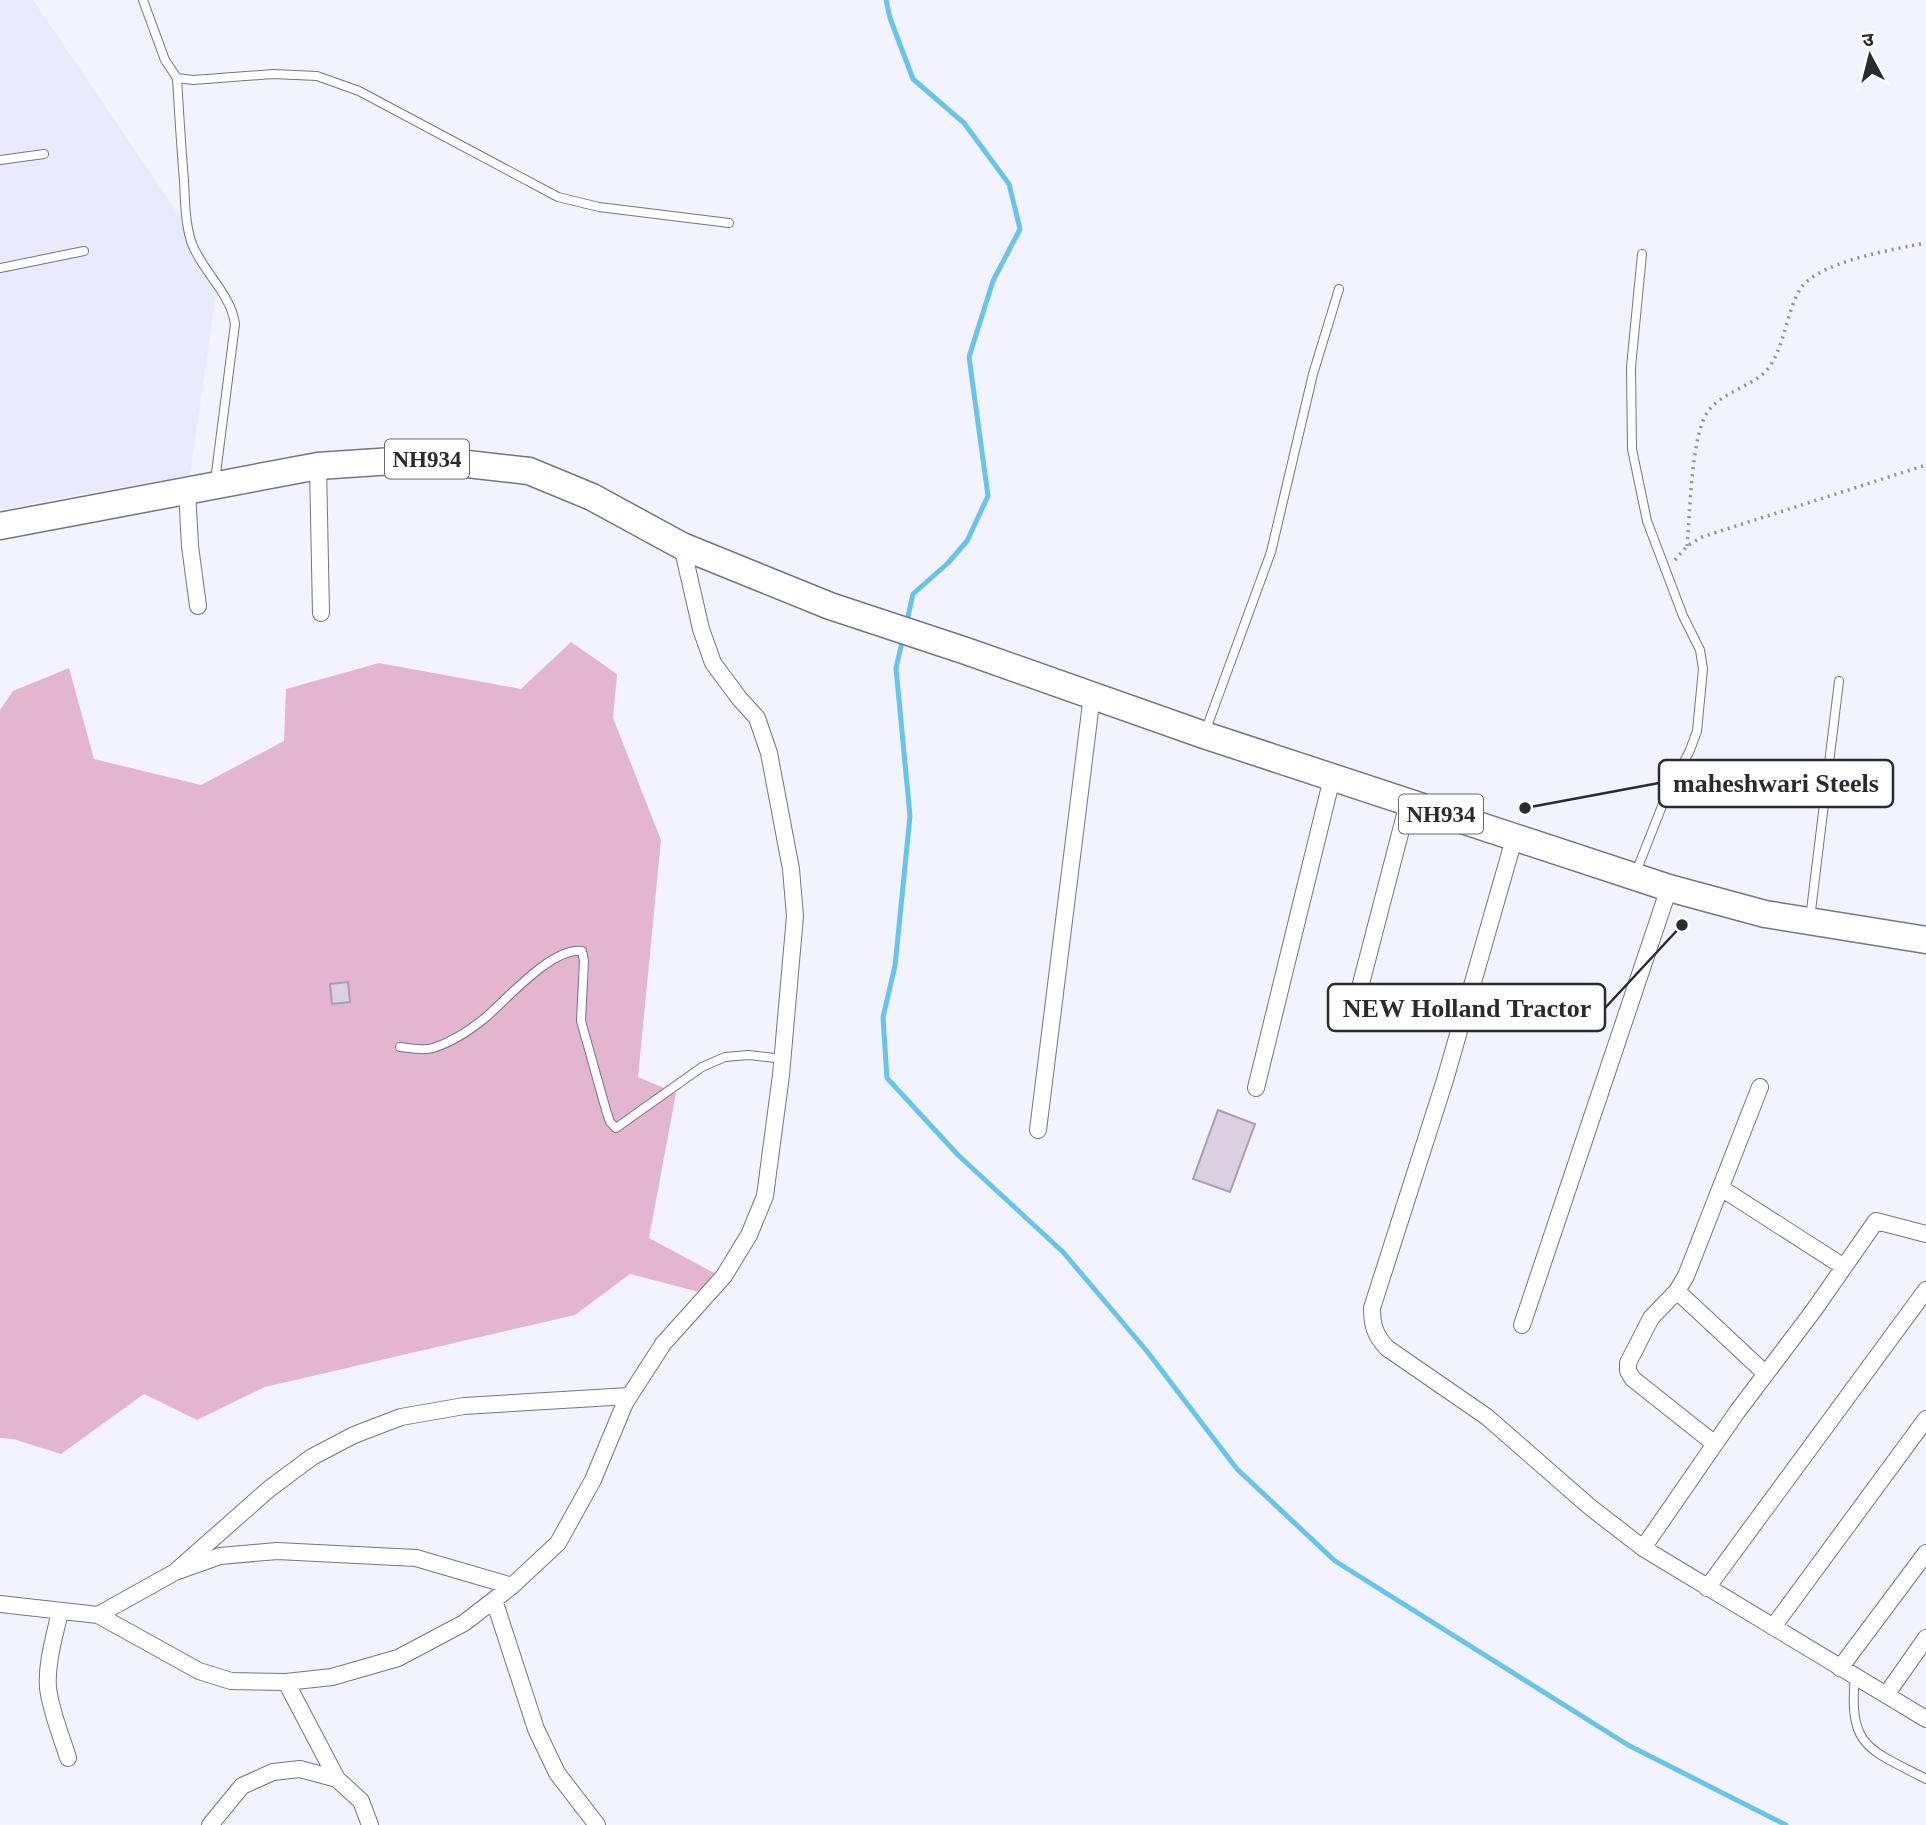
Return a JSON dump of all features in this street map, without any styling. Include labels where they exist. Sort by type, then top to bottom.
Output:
[{"type":"highway","name":"NH934","points":[[0,526],[318,466],[423,459],[529,471],[592,497],[682,546],[831,606],[1332,778],[1669,888],[1765,914],[1926,940]]},
{"type":"street","points":[[318,466],[321,613]]},
{"type":"street","points":[[187,491],[190,546],[198,606]]},
{"type":"street","points":[[0,1604],[98,1615],[199,1671],[230,1681],[286,1682],[332,1677],[398,1658],[464,1623],[512,1586],[558,1543],[593,1480],[629,1396],[663,1344],[724,1276],[750,1235],[765,1196],[783,1059],[795,916],[791,869],[769,753],[757,718],[738,698],[713,663],[701,629],[682,546]]},
{"type":"street","points":[[1038,1130],[1091,695]]},
{"type":"street","points":[[1256,1088],[1332,778]]},
{"type":"street","points":[[1351,1022],[1408,803]]},
{"type":"street","points":[[1514,839],[1445,1080],[1372,1308],[1372,1323],[1376,1335],[1387,1349],[1487,1417],[1590,1507],[1643,1548],[1926,1719]]},
{"type":"street","points":[[1522,1325],[1669,888]]},
{"type":"street","points":[[1715,1444],[1633,1379],[1628,1371],[1628,1363],[1651,1318],[1677,1291],[1686,1276],[1760,1087]]},
{"type":"street","points":[[1721,1188],[1844,1267]]},
{"type":"street","points":[[1643,1548],[1876,1221],[1926,1234]]},
{"type":"street","points":[[1707,1588],[1926,1290]]},
{"type":"street","points":[[1677,1291],[1766,1374]]},
{"type":"street","points":[[175,1572],[269,1489],[312,1457],[354,1435],[389,1421],[464,1406],[629,1396]]},
{"type":"street","points":[[1773,1627],[1926,1419]]},
{"type":"street","points":[[98,1615],[175,1572],[220,1556],[277,1551],[416,1558],[512,1586]]},
{"type":"street","points":[[1840,1668],[1926,1553]]},
{"type":"street","points":[[495,1600],[536,1729],[556,1773],[597,1825]]},
{"type":"street","points":[[60,1611],[50,1659],[48,1685],[68,1758]]},
{"type":"street","points":[[1886,1695],[1926,1638]]},
{"type":"street","points":[[286,1682],[337,1779],[361,1801],[370,1825]]},
{"type":"street","points":[[211,1825],[242,1786],[274,1772],[300,1769],[337,1779]]},
{"type":"lane","points":[[143,0],[165,60],[177,78],[187,219],[192,243],[208,273],[228,300],[235,324],[214,485]]},
{"type":"lane","points":[[177,78],[193,80],[274,74],[317,76],[359,91],[558,197],[599,207],[729,223]]},
{"type":"lane","points":[[0,159],[44,154]]},
{"type":"lane","points":[[0,268],[84,251]]},
{"type":"lane","points":[[1633,878],[1664,801],[1697,731],[1703,669],[1700,650],[1647,521],[1632,449],[1631,367],[1642,254]]},
{"type":"lane","points":[[1204,735],[1271,552],[1313,374],[1339,289]]},
{"type":"lane","points":[[1809,922],[1839,681]]},
{"type":"lane","points":[[400,1047],[430,1049],[460,1036],[556,958],[574,950],[582,951],[584,961],[581,1020],[606,1110],[610,1122],[616,1128],[702,1067],[725,1056],[749,1055],[783,1059]]},
{"type":"lane","points":[[1855,1676],[1852,1702],[1854,1722],[1861,1739],[1872,1751],[1926,1779]]},
{"type":"path","points":[[1687,546],[1699,433],[1709,410],[1729,393],[1768,369],[1783,341],[1788,314],[1800,288],[1817,274],[1846,262],[1885,250],[1926,243]]},
{"type":"path","points":[[1668,575],[1678,555],[1702,537],[1926,465]]},
{"type":"shaded area","points":[[0,0],[33,0],[219,274],[190,475],[0,509]]},
{"type":"shaded area","points":[[571,642],[617,674],[613,718],[661,840],[638,1077],[676,1093],[649,1238],[716,1274],[703,1293],[630,1274],[575,1315],[265,1387],[197,1420],[144,1394],[61,1454],[13,1439],[0,1438],[0,710],[13,691],[69,668],[94,759],[201,785],[284,741],[286,689],[379,663],[521,689]]},
{"type":"building","points":[[348,982],[350,1002],[332,1004],[330,984]]},
{"type":"building","points":[[1218,1110],[1255,1124],[1230,1192],[1193,1179]]},
{"type":"waterway","points":[[886,0],[913,79],[964,123],[1009,184],[1020,229],[993,281],[969,357],[988,496],[967,541],[948,563],[913,594],[906,625]]},
{"type":"waterway","points":[[903,638],[896,668],[910,816],[895,966],[883,1017],[887,1078],[958,1155],[1063,1252],[1146,1350],[1237,1469],[1335,1561],[1628,1745],[1786,1825]]},
{"type":"place","name":"maheshwari Steels","points":[[1525,808]]},
{"type":"place","name":"NEW Holland Tractor","points":[[1682,925]]}]
